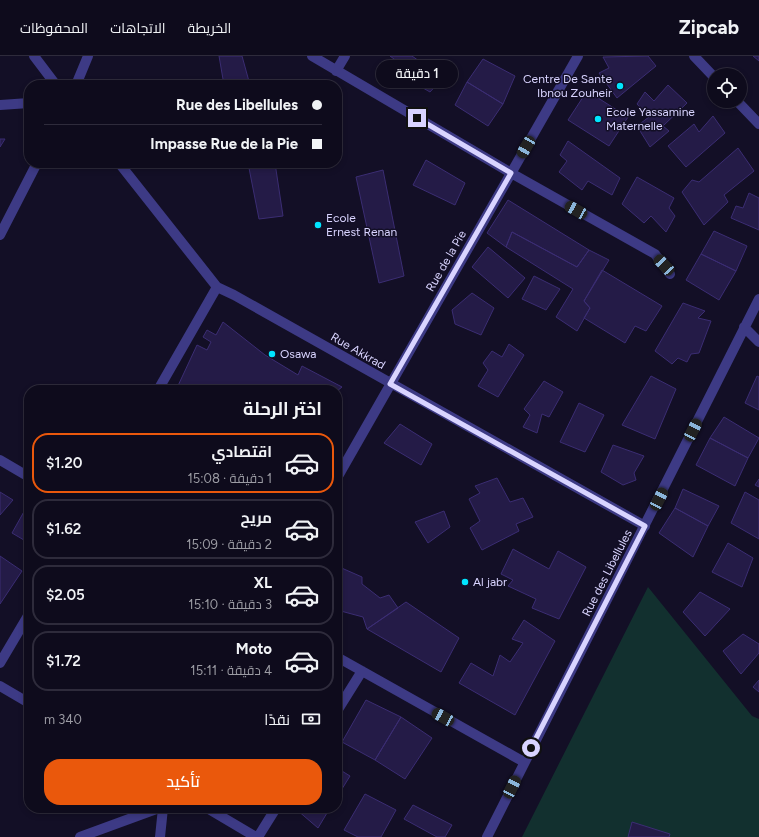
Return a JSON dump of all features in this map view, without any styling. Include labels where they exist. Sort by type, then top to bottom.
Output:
[{"type":"street","points":[[34,56],[52,80]]},
{"type":"street","points":[[78,80],[88,56]]},
{"type":"street","points":[[312,56],[511,173],[655,254],[670,274]]},
{"type":"street","points":[[336,71],[345,56]]},
{"type":"street","name":"Rue de la Pie","points":[[342,469],[578,56]]},
{"type":"street","points":[[694,56],[707,70]]},
{"type":"street","points":[[0,105],[24,103]]},
{"type":"street","points":[[744,108],[759,124]]},
{"type":"street","points":[[0,235],[34,168]]},
{"type":"street","name":"Rue Akkrad","points":[[123,168],[217,287],[234,295],[645,526]]},
{"type":"street","points":[[161,385],[217,287]]},
{"type":"street","name":"Rue des Libellules","points":[[487,837],[759,299]]},
{"type":"street","points":[[744,328],[759,342]]},
{"type":"street","points":[[0,460],[24,474]]},
{"type":"street","points":[[0,663],[24,622]]},
{"type":"street","points":[[342,660],[524,762]]},
{"type":"street","points":[[342,703],[362,672]]},
{"type":"street","points":[[0,686],[24,700]]},
{"type":"street","points":[[80,837],[145,813]]},
{"type":"street","points":[[160,837],[162,813]]},
{"type":"street","points":[[216,813],[257,837],[273,813]]},
{"type":"green space","points":[[648,587],[752,716],[759,719],[759,837],[522,837]]},
{"type":"building","points":[[219,56],[242,56],[249,80],[223,80]]},
{"type":"building","points":[[390,56],[412,56],[443,78],[430,92],[390,69],[398,62]]},
{"type":"building","name":"Centre De Sante Ibnou Zouheir","points":[[648,56],[656,66],[617,98],[599,73],[609,68],[603,57]]},
{"type":"building","points":[[753,56],[759,56],[759,61]]},
{"type":"building","points":[[483,59],[515,76],[503,104],[467,82]]},
{"type":"building","points":[[467,82],[503,104],[488,126],[455,105]]},
{"type":"building","points":[[668,85],[687,103],[663,126],[669,131],[650,147],[637,126],[649,117],[637,104],[645,92],[654,101]]},
{"type":"building","name":"Ecole Yassamine Maternelle","points":[[587,91],[628,117],[609,146],[568,120]]},
{"type":"building","points":[[713,116],[725,133],[686,167],[668,146],[694,124],[699,132]]},
{"type":"building","points":[[0,139],[5,139],[0,147]]},
{"type":"building","points":[[568,141],[620,178],[612,195],[588,181],[582,190],[559,172],[567,161],[560,155]]},
{"type":"building","points":[[738,148],[754,171],[724,195],[728,202],[704,225],[682,192],[692,180],[699,182]]},
{"type":"building","points":[[426,160],[465,183],[455,205],[413,185]]},
{"type":"building","points":[[249,168],[276,168],[283,216],[259,219]]},
{"type":"building","points":[[383,170],[404,276],[379,283],[356,177]]},
{"type":"building","points":[[637,177],[674,198],[669,208],[675,216],[666,232],[651,216],[644,223],[622,204]]},
{"type":"building","points":[[749,193],[759,198],[759,230],[731,218],[736,206],[743,208]]},
{"type":"building","points":[[508,200],[589,250],[577,267],[512,232],[506,247],[487,233]]},
{"type":"building","points":[[714,231],[747,246],[736,271],[701,254]]},
{"type":"building","points":[[512,232],[577,267],[589,250],[609,260],[584,301],[590,308],[577,331],[556,317],[573,289],[506,247]]},
{"type":"building","points":[[488,247],[525,278],[508,298],[472,267]]},
{"type":"building","points":[[701,254],[736,271],[719,300],[686,280]]},
{"type":"building","points":[[602,270],[662,306],[646,331],[635,326],[625,343],[584,318],[590,308],[584,301]]},
{"type":"building","points":[[534,276],[560,289],[546,310],[522,299]]},
{"type":"building","points":[[472,293],[494,308],[481,335],[455,324],[452,310]]},
{"type":"building","points":[[683,303],[705,311],[698,318],[711,321],[699,353],[691,354],[687,362],[678,358],[672,364],[655,351]]},
{"type":"building","points":[[223,322],[265,355],[298,375],[302,366],[338,385],[178,385],[197,345],[207,350],[211,342],[203,337],[207,330],[216,335]]},
{"type":"building","points":[[509,344],[524,355],[498,397],[478,386],[488,370],[483,363],[492,351],[502,357]]},
{"type":"building","points":[[651,376],[676,389],[655,439],[622,425]]},
{"type":"building","points":[[757,376],[759,377],[759,410],[745,403]]},
{"type":"building","points":[[544,381],[563,392],[549,417],[542,414],[537,433],[523,427],[530,415],[524,409]]},
{"type":"building","points":[[579,403],[604,415],[585,452],[560,442]]},
{"type":"building","points":[[724,417],[759,438],[748,458],[710,438]]},
{"type":"building","points":[[400,424],[432,444],[421,465],[384,443]]},
{"type":"building","points":[[710,438],[748,458],[735,486],[696,465]]},
{"type":"building","points":[[613,445],[644,456],[634,473],[636,480],[623,485],[601,472]]},
{"type":"building","points":[[497,478],[510,502],[523,498],[533,517],[516,524],[519,531],[482,550],[470,528],[480,521],[469,499],[480,493],[475,486]]},
{"type":"building","points":[[759,479],[759,487],[755,485]]},
{"type":"building","points":[[683,489],[719,506],[708,526],[675,508]]},
{"type":"building","points":[[0,492],[13,500],[0,515]]},
{"type":"building","points":[[745,492],[759,500],[759,539],[731,523]]},
{"type":"building","points":[[675,508],[708,526],[693,557],[659,533]]},
{"type":"building","points":[[444,511],[450,527],[428,543],[415,522]]},
{"type":"building","points":[[24,512],[24,540],[12,533]]},
{"type":"building","points":[[728,543],[753,558],[742,587],[712,572]]},
{"type":"building","points":[[513,549],[549,569],[558,551],[586,567],[559,619],[532,608],[536,599],[508,586],[513,580],[501,574]]},
{"type":"building","points":[[0,556],[22,571],[0,604]]},
{"type":"building","points":[[342,568],[362,577],[362,584],[380,598],[389,595],[398,608],[367,629],[363,617],[342,611]]},
{"type":"building","points":[[700,592],[730,609],[705,636],[683,612]]},
{"type":"building","points":[[406,602],[459,638],[441,672],[367,629]]},
{"type":"building","points":[[524,620],[555,641],[515,715],[459,683],[471,663],[493,676],[500,655],[510,662],[523,643],[512,639]]},
{"type":"building","points":[[743,634],[759,644],[759,653],[741,674],[723,651]]},
{"type":"building","points":[[759,680],[759,692],[753,687]]},
{"type":"building","points":[[366,700],[401,717],[375,760],[342,742]]},
{"type":"building","points":[[401,717],[432,738],[405,779],[375,760]]},
{"type":"building","points":[[342,771],[350,776],[342,789]]},
{"type":"building","points":[[365,794],[396,810],[381,837],[358,837],[344,830]]},
{"type":"building","points":[[413,805],[452,825],[445,837],[437,837],[404,819]]},
{"type":"building","points":[[300,813],[327,813],[318,828]]},
{"type":"building","points":[[632,822],[670,834],[669,837],[628,837]]},
{"type":"place","name":"Centre De Sante Ibnou Zouheir","points":[[620,86]]},
{"type":"place","name":"Ecole Yassamine Maternelle","points":[[598,119]]},
{"type":"place","name":"Ecole Ernest Renan","points":[[318,225]]},
{"type":"place","name":"Osawa","points":[[272,354]]},
{"type":"place","name":"Al jabr","points":[[465,582]]},
{"type":"route","points":[[417,118],[511,173],[390,384],[645,526],[531,748]]}]
